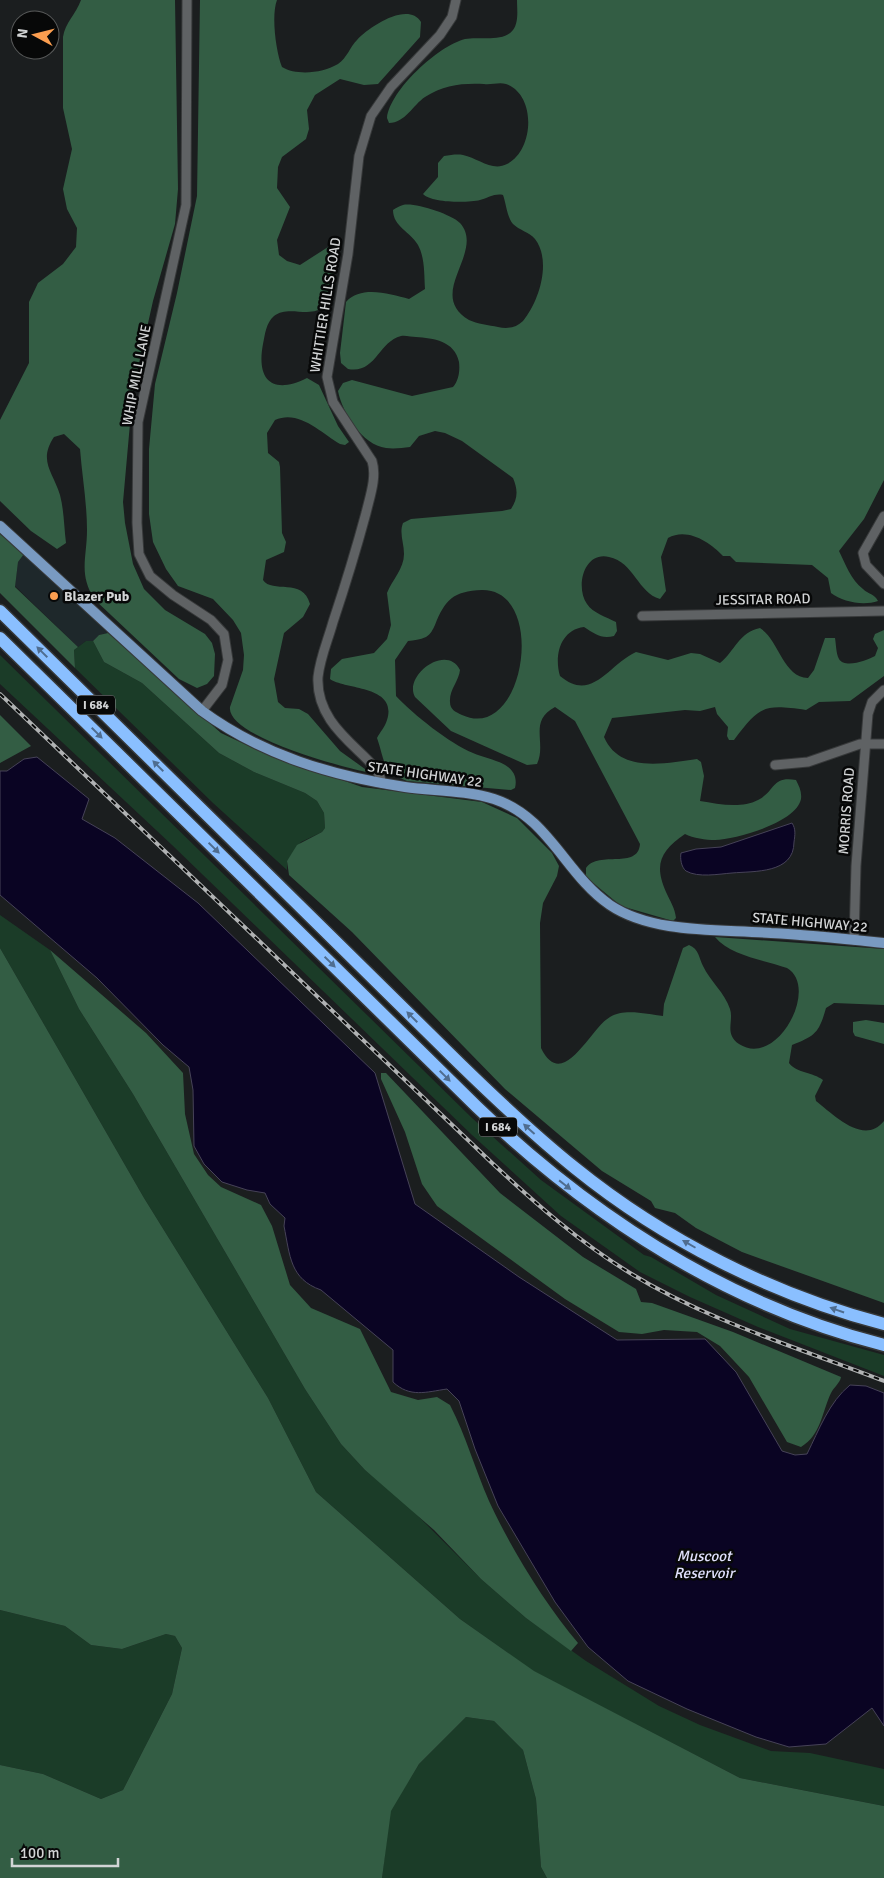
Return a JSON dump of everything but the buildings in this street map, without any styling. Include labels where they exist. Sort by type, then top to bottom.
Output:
[{"type":"highway","name":"I 684","points":[[0,611],[490,1092],[576,1170],[638,1214],[712,1257],[808,1300],[884,1324]]},
{"type":"highway","name":"I 684","points":[[0,638],[477,1107],[534,1160],[565,1185],[662,1251],[729,1287],[801,1318],[884,1345]]},
{"type":"main road","name":"STATE HIGHWAY 22","points":[[0,526],[202,711],[236,734],[290,759],[328,771],[381,783],[482,796],[518,810],[547,834],[596,894],[618,910],[640,920],[681,927],[884,942]]},
{"type":"street","name":"WHIP MILL LANE","points":[[187,0],[186,205],[138,422],[136,523],[139,554],[150,576],[172,595],[210,620],[224,634],[228,660],[222,685],[202,711]]},
{"type":"street","name":"WHITTIER HILLS ROAD","points":[[381,783],[382,777],[377,768],[335,728],[327,716],[320,695],[320,666],[357,548],[371,490],[374,467],[372,460],[332,402],[327,377],[346,264],[359,156],[364,133],[371,116],[391,87],[440,35],[452,17],[456,0]]},
{"type":"street","points":[[884,516],[863,554],[866,565],[884,584]]},
{"type":"street","name":"JESSITAR ROAD","points":[[642,616],[884,611]]},
{"type":"street","name":"MORRIS ROAD","points":[[854,940],[856,866],[868,714],[872,702],[884,690]]},
{"type":"street","points":[[775,765],[808,762],[860,744],[884,744]]},
{"type":"shaded area","points":[[24,554],[108,633],[99,635],[93,641],[86,641],[78,647],[15,586],[18,562]]},
{"type":"green space","points":[[81,0],[175,0],[178,189],[175,224],[153,301],[133,390],[123,502],[133,564],[144,589],[165,610],[205,634],[212,643],[215,654],[214,676],[207,684],[197,688],[179,679],[95,600],[90,591],[85,574],[87,520],[80,449],[64,434],[54,437],[47,453],[48,466],[60,495],[64,519],[66,543],[57,549],[31,531],[0,501],[0,420],[29,363],[29,302],[38,283],[63,264],[76,247],[77,228],[67,209],[63,189],[72,149],[63,108],[63,37],[66,27]]},
{"type":"green space","points":[[200,0],[277,0],[274,15],[278,52],[282,67],[295,72],[325,70],[338,64],[363,35],[389,18],[407,14],[415,16],[421,22],[420,37],[378,84],[364,85],[340,79],[315,95],[307,110],[309,129],[306,139],[282,157],[278,167],[277,188],[290,207],[277,240],[279,255],[287,261],[300,265],[328,247],[333,248],[333,277],[328,300],[320,309],[307,312],[286,311],[271,319],[265,333],[261,357],[265,376],[276,384],[285,385],[307,378],[319,385],[338,426],[349,442],[345,445],[340,444],[301,420],[284,417],[275,420],[267,433],[268,453],[279,462],[280,467],[282,533],[286,542],[284,552],[266,560],[263,580],[273,586],[294,588],[301,591],[310,604],[303,617],[284,633],[274,679],[278,702],[285,708],[299,709],[308,714],[340,751],[365,769],[366,772],[288,749],[246,729],[234,718],[230,707],[243,670],[244,655],[241,633],[233,620],[213,599],[178,586],[166,569],[153,542],[149,514],[149,449],[155,384],[177,293],[197,196]]},
{"type":"green space","points":[[517,0],[884,0],[884,480],[864,519],[839,551],[855,581],[878,601],[860,603],[847,601],[836,596],[831,593],[828,578],[812,565],[736,562],[730,556],[723,556],[705,541],[690,535],[675,535],[668,538],[661,557],[666,591],[660,599],[646,591],[630,571],[617,560],[609,557],[593,559],[584,572],[582,580],[583,597],[593,610],[616,622],[617,631],[614,636],[605,637],[595,634],[584,627],[576,629],[564,639],[559,652],[558,668],[560,676],[571,683],[591,684],[636,652],[668,660],[691,653],[700,654],[720,663],[747,633],[760,628],[772,641],[787,665],[800,676],[808,678],[814,670],[825,638],[835,638],[839,659],[842,662],[851,664],[875,656],[878,648],[873,639],[875,634],[884,630],[884,676],[850,701],[819,702],[806,710],[780,707],[764,710],[750,720],[734,740],[729,740],[727,736],[728,727],[717,714],[715,707],[700,711],[685,710],[612,718],[604,737],[611,749],[621,757],[632,761],[658,764],[697,759],[701,762],[704,776],[700,801],[729,805],[751,803],[764,796],[778,782],[788,779],[796,780],[800,789],[801,799],[797,808],[777,822],[750,833],[725,839],[715,840],[692,837],[685,834],[665,852],[660,865],[660,873],[675,911],[676,918],[673,921],[621,906],[586,877],[586,868],[592,863],[600,860],[633,856],[638,852],[640,844],[575,721],[555,707],[547,713],[542,719],[540,726],[540,756],[537,764],[527,765],[451,731],[415,697],[413,688],[415,680],[421,672],[428,665],[446,660],[454,663],[460,670],[450,698],[450,705],[454,710],[462,715],[484,718],[501,708],[513,688],[520,663],[521,637],[516,613],[503,596],[482,590],[464,592],[451,598],[442,609],[429,634],[422,639],[408,641],[395,660],[396,696],[412,712],[453,743],[508,767],[516,779],[515,788],[511,790],[407,781],[399,778],[386,765],[377,738],[387,720],[388,709],[385,700],[368,690],[330,679],[331,669],[342,659],[374,653],[387,639],[391,625],[387,593],[400,570],[403,559],[404,550],[401,531],[403,523],[411,519],[502,511],[511,509],[516,498],[516,486],[513,478],[462,441],[445,433],[435,431],[419,436],[410,447],[386,448],[377,446],[354,426],[344,408],[338,391],[343,383],[352,380],[412,396],[453,387],[458,378],[459,362],[453,349],[442,342],[429,338],[401,336],[393,339],[365,367],[348,369],[341,363],[340,353],[346,302],[352,297],[368,292],[385,293],[409,299],[425,289],[424,266],[418,245],[399,225],[394,216],[393,210],[399,206],[415,205],[423,207],[449,216],[460,223],[466,234],[466,247],[454,286],[453,298],[457,310],[469,320],[508,328],[523,321],[534,303],[541,281],[543,258],[535,239],[511,221],[503,195],[459,202],[441,201],[423,194],[438,177],[438,163],[444,156],[463,155],[485,164],[496,166],[507,164],[516,157],[523,148],[527,136],[528,123],[523,99],[516,90],[503,83],[453,86],[425,97],[400,120],[389,123],[387,118],[390,107],[406,83],[442,50],[465,39],[497,38],[509,34],[516,23]]},
{"type":"green space","points":[[0,534],[24,554],[18,562],[15,587],[78,647],[74,650],[75,668],[0,593]]},
{"type":"green space","points":[[108,633],[221,733],[259,751],[362,787],[482,802],[517,818],[552,853],[559,866],[557,876],[543,903],[540,923],[541,1048],[549,1060],[558,1064],[567,1061],[576,1054],[602,1023],[616,1014],[636,1012],[663,1016],[664,1004],[683,948],[689,945],[697,951],[703,966],[728,1003],[731,1014],[730,1027],[734,1040],[753,1049],[767,1045],[780,1036],[790,1022],[796,1007],[799,991],[796,978],[787,968],[748,957],[730,949],[715,937],[884,949],[884,1005],[834,1003],[826,1008],[821,1023],[811,1036],[792,1045],[789,1063],[796,1069],[823,1080],[815,1096],[816,1101],[849,1126],[867,1130],[876,1128],[884,1121],[884,1303],[742,1252],[696,1228],[675,1213],[655,1208],[651,1201],[602,1171],[505,1089],[352,932],[289,875],[287,861],[297,845],[322,832],[325,828],[324,813],[317,801],[305,793],[254,772],[219,753],[142,683],[104,662],[93,641],[99,635]]},
{"type":"green space","points":[[86,641],[93,641],[104,662],[142,683],[219,753],[254,772],[305,793],[317,801],[324,813],[325,828],[322,832],[301,842],[287,861],[287,870],[213,803],[75,668],[74,650]]},
{"type":"green space","points":[[0,655],[472,1118],[541,1180],[644,1255],[651,1257],[716,1295],[790,1329],[884,1355],[884,1376],[758,1327],[690,1297],[640,1272],[561,1216],[472,1135],[172,845],[0,684]]},
{"type":"green space","points":[[0,715],[31,746],[0,763]]},
{"type":"green space","points":[[0,915],[50,950],[79,1009],[133,1094],[305,1389],[341,1444],[365,1470],[405,1503],[481,1579],[526,1618],[586,1661],[659,1706],[700,1725],[771,1751],[810,1753],[884,1769],[884,1806],[740,1778],[533,1671],[460,1619],[316,1492],[268,1398],[144,1198],[0,948]]},
{"type":"green space","points":[[0,948],[144,1198],[268,1398],[316,1492],[460,1619],[534,1671],[740,1778],[884,1806],[884,1878],[547,1878],[541,1867],[536,1799],[523,1750],[494,1721],[466,1717],[419,1764],[391,1811],[382,1878],[0,1878],[0,1765],[43,1774],[101,1799],[123,1790],[172,1694],[182,1648],[175,1636],[166,1634],[122,1649],[91,1645],[65,1626],[0,1610]]},
{"type":"green space","points":[[50,950],[146,1033],[183,1073],[185,1114],[194,1154],[208,1175],[221,1187],[261,1205],[272,1226],[290,1285],[311,1308],[360,1329],[391,1392],[418,1400],[437,1397],[450,1405],[489,1501],[507,1537],[541,1593],[578,1643],[571,1651],[526,1618],[481,1579],[434,1530],[365,1470],[341,1444],[305,1389],[133,1094],[79,1009]]},
{"type":"green space","points":[[866,1020],[884,1023],[884,1044],[855,1036],[853,1022]]},
{"type":"green space","points":[[381,1073],[386,1073],[500,1193],[583,1257],[636,1289],[641,1302],[652,1303],[733,1332],[841,1377],[831,1393],[817,1430],[808,1442],[801,1447],[787,1442],[749,1377],[720,1346],[697,1332],[664,1330],[642,1334],[619,1332],[565,1299],[437,1206],[422,1184],[405,1132],[381,1079]]},
{"type":"green space","points":[[0,1610],[65,1626],[91,1645],[122,1649],[166,1634],[175,1636],[182,1648],[172,1694],[123,1790],[101,1799],[43,1774],[0,1765]]},
{"type":"green space","points":[[466,1717],[494,1721],[523,1750],[536,1799],[541,1867],[547,1878],[382,1878],[390,1811],[419,1764]]},
{"type":"water","name":"Muscoot Reservoir","points":[[37,757],[89,799],[82,819],[115,838],[198,903],[375,1073],[415,1204],[519,1277],[617,1340],[705,1339],[736,1372],[782,1451],[795,1455],[807,1454],[830,1408],[850,1385],[866,1386],[884,1393],[884,1726],[872,1708],[826,1744],[789,1747],[756,1737],[687,1709],[628,1681],[588,1647],[555,1602],[498,1506],[475,1449],[459,1401],[447,1389],[418,1393],[399,1387],[393,1382],[393,1350],[321,1290],[303,1280],[297,1273],[290,1257],[284,1226],[285,1218],[270,1204],[265,1193],[247,1190],[222,1182],[204,1164],[194,1146],[193,1090],[189,1067],[163,1045],[97,978],[0,895],[0,771],[7,771],[24,759]]},
{"type":"water","points":[[792,823],[795,832],[792,852],[787,860],[771,869],[702,875],[686,871],[682,865],[681,853],[696,849],[721,847]]},
{"type":"railway","points":[[0,694],[491,1162],[575,1235],[630,1273],[722,1320],[884,1381]]},
{"type":"place","name":"Blazer Pub","points":[[54,596]]}]
